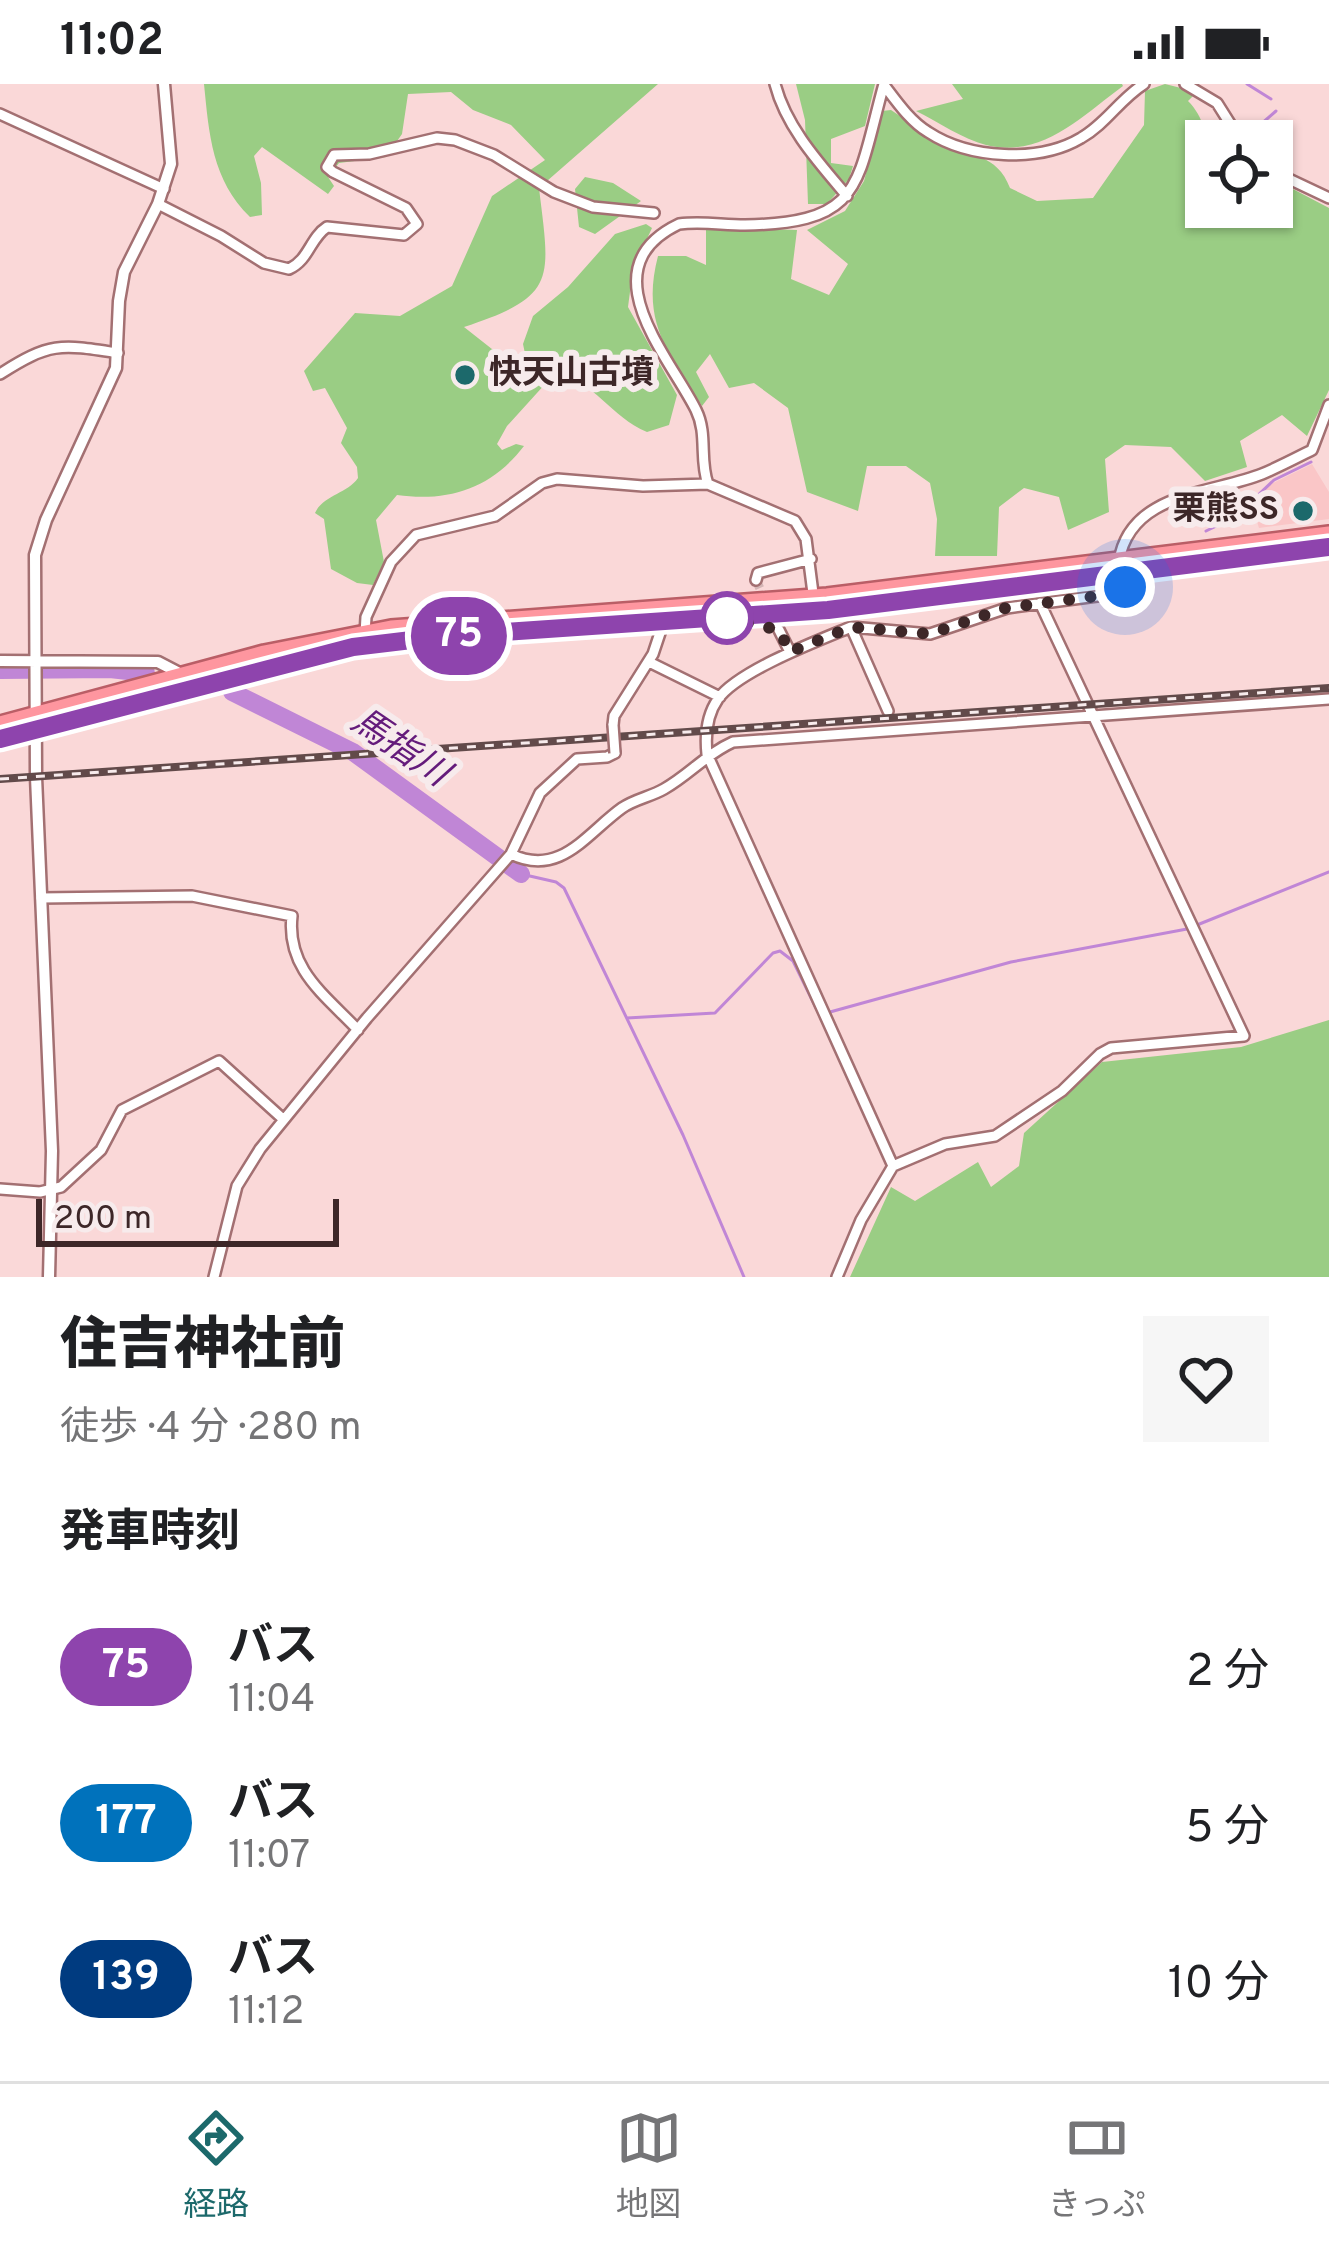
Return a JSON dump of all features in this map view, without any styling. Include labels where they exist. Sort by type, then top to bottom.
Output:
[{"type":"highway","points":[[1123,568],[1329,534]]},
{"type":"highway","points":[[0,724],[36,722],[365,639],[664,622],[1329,547]]},
{"type":"highway","points":[[0,739],[36,722],[183,675],[449,622],[815,604]]},
{"type":"street","points":[[50,1277],[52,1191],[35,555],[116,368],[124,272],[158,204],[171,164],[164,84]]},
{"type":"street","points":[[775,84],[784,110],[816,160],[848,196]]},
{"type":"street","points":[[884,85],[930,134],[974,151],[1003,154],[1071,143],[1102,123],[1144,84]]},
{"type":"street","points":[[1185,84],[1217,103],[1228,120]]},
{"type":"street","points":[[708,484],[697,412],[641,316],[639,267],[662,232],[679,224],[796,223],[839,206],[860,167],[884,85]]},
{"type":"street","points":[[0,114],[164,189]]},
{"type":"street","points":[[158,204],[265,263],[289,269],[306,256],[327,227],[404,235],[418,224],[406,208],[333,172],[327,167],[334,155],[369,154],[437,138],[494,155],[554,192],[593,207],[654,213]]},
{"type":"street","points":[[1293,181],[1329,198]]},
{"type":"street","points":[[0,374],[52,346],[118,353]]},
{"type":"street","points":[[1312,449],[1329,405]]},
{"type":"street","points":[[893,1166],[707,754],[706,731],[720,697],[790,652],[851,627],[930,634],[1006,608],[1120,593],[1130,534],[1162,505],[1204,488],[1258,476],[1312,449],[1329,453]]},
{"type":"street","points":[[365,639],[366,617],[392,562],[416,535],[495,516],[542,483],[556,479],[644,486],[708,484],[795,521],[806,538],[815,604]]},
{"type":"street","points":[[756,580],[758,573],[776,565],[811,559]]},
{"type":"street","points":[[837,1277],[861,1220],[893,1166],[945,1144],[995,1136],[1048,1101],[1111,1048],[1244,1036],[1040,603]]},
{"type":"street","points":[[214,1277],[237,1186],[284,1119],[507,859],[540,793],[577,758],[607,758],[614,753],[614,716],[649,662],[664,622]]},
{"type":"street","points":[[851,627],[888,711]]},
{"type":"street","points":[[779,630],[790,652]]},
{"type":"street","points":[[0,661],[36,668],[158,662],[183,675]]},
{"type":"street","points":[[649,662],[720,697]]},
{"type":"street","points":[[507,859],[559,858],[586,842],[620,810],[661,791],[707,754],[733,742],[1329,699]]},
{"type":"street","points":[[41,898],[192,896],[292,916],[298,967],[358,1030]]},
{"type":"street","points":[[0,1189],[52,1191],[101,1150],[122,1110],[184,1082],[213,1061],[219,1060],[284,1119]]},
{"type":"shaded area","points":[[1312,464],[1329,492],[1329,519],[1259,528],[1251,502],[1271,484]]},
{"type":"green space","points":[[204,84],[658,84],[539,188],[545,264],[532,294],[495,316],[464,327],[520,371],[528,368],[523,344],[533,316],[568,287],[615,234],[646,224],[652,228],[633,269],[628,307],[677,395],[669,425],[647,432],[581,383],[556,372],[507,426],[497,444],[502,450],[524,446],[497,473],[451,494],[397,495],[376,520],[384,562],[373,585],[357,583],[331,569],[324,519],[315,513],[358,478],[357,467],[341,443],[347,428],[325,388],[313,391],[304,371],[355,313],[400,316],[452,286],[492,196],[545,160],[511,125],[473,110],[451,92],[408,94],[402,134],[386,157],[339,163],[328,177],[334,186],[328,194],[262,147],[254,156],[262,215],[250,217],[220,172]]},
{"type":"green space","points":[[796,84],[875,84],[865,126],[831,139],[831,163],[853,166],[849,179],[827,204],[808,204],[805,120]]},
{"type":"green space","points":[[952,84],[1123,86],[1060,132],[1006,148],[968,139],[916,111],[963,99]]},
{"type":"green space","points":[[1165,84],[1197,92],[1188,101],[1201,120],[1185,120],[1185,228],[1293,228],[1293,189],[1329,208],[1329,390],[1307,436],[1282,415],[1240,441],[1247,467],[1205,481],[1171,447],[1125,445],[1105,459],[1109,512],[1068,530],[1059,497],[1024,488],[999,507],[997,556],[935,556],[937,519],[930,483],[906,466],[867,466],[858,511],[807,492],[788,408],[754,383],[729,388],[710,354],[696,372],[709,397],[702,406],[668,352],[653,299],[658,256],[686,256],[706,265],[706,227],[797,230],[791,279],[829,295],[848,264],[807,230],[845,211],[864,181],[882,111],[891,110],[940,142],[990,162],[1010,188],[1037,201],[1093,198],[1144,125],[1145,91]]},
{"type":"green space","points":[[585,177],[613,183],[641,201],[595,234],[579,227],[575,189]]},
{"type":"green space","points":[[1329,1020],[1329,1277],[850,1277],[891,1187],[915,1201],[978,1162],[991,1187],[1019,1166],[1024,1133],[1102,1062],[1241,1047]]},
{"type":"waterway","points":[[1247,84],[1271,99]]},
{"type":"waterway","points":[[1266,120],[1276,111]]},
{"type":"waterway","points":[[1206,531],[1235,517],[1274,480],[1311,462]]},
{"type":"waterway","name":"馬指川","points":[[0,670],[146,673]]},
{"type":"waterway","name":"馬指川","points":[[232,692],[353,752],[521,874]]},
{"type":"waterway","points":[[1197,925],[1329,872]]},
{"type":"waterway","points":[[521,874],[564,888],[683,1135],[744,1277]]},
{"type":"waterway","points":[[830,1012],[1011,962],[1187,929]]},
{"type":"waterway","points":[[627,1018],[715,1013],[780,951],[793,961],[816,1008]]},
{"type":"tunnel","points":[[756,580],[779,630]]},
{"type":"railway","points":[[0,779],[1329,688]]},
{"type":"bus line","name":"75","points":[[0,739],[276,664],[394,641],[828,610],[1329,547]]},
{"type":"place","name":"快天山古墳","points":[[465,375]]},
{"type":"place","name":"栗熊SS","points":[[1303,511]]},
{"type":"route","points":[[727,618],[779,630],[790,652],[851,627],[930,634],[1006,608],[1120,593],[1125,587]]}]
